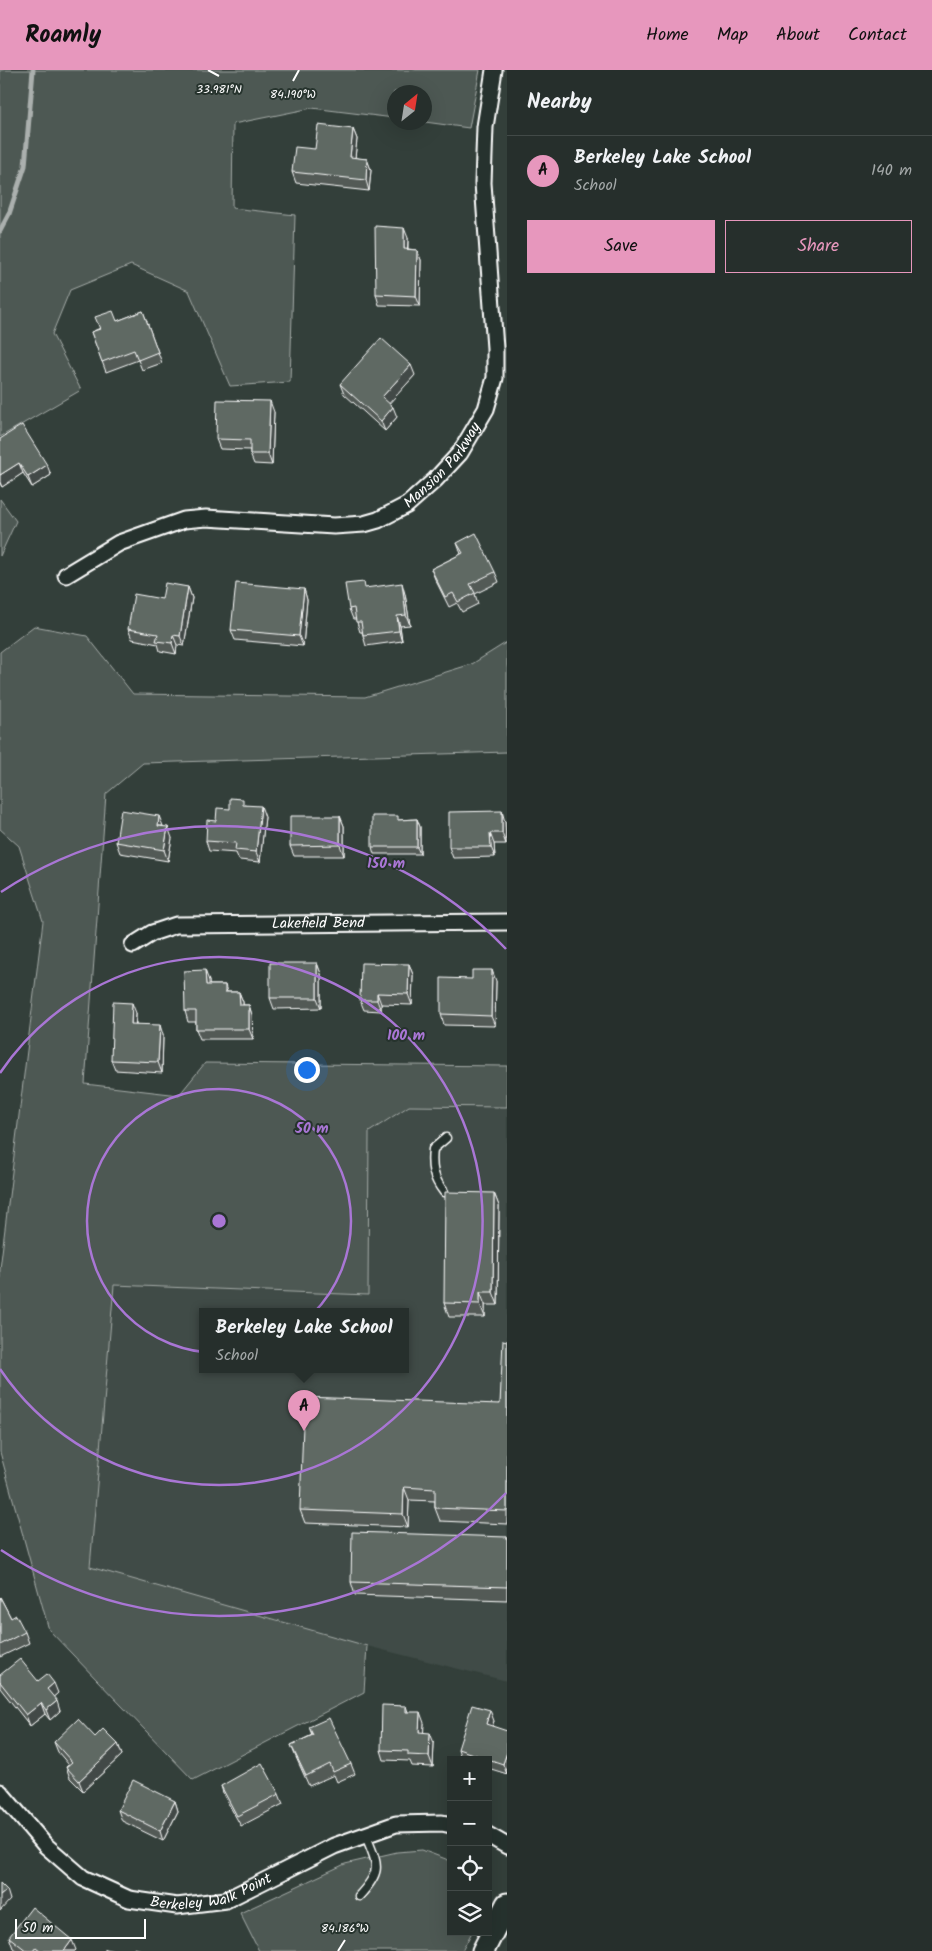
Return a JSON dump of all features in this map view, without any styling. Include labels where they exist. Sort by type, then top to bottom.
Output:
[{"type":"street","name":"Mansion Parkway","points":[[66,575],[119,543],[184,520],[206,518],[334,526],[364,524],[378,520],[407,505],[435,480],[460,453],[486,408],[495,378],[495,348],[484,183],[485,127],[494,70]]},
{"type":"street","name":"Lakefield Bend","points":[[133,945],[152,933],[176,925],[507,922]]},
{"type":"street","name":"Berkeley Walk Point","points":[[0,1792],[45,1845],[83,1878],[129,1899],[177,1906],[226,1900],[334,1846],[365,1833],[396,1824],[447,1824]]},
{"type":"street","points":[[492,1837],[507,1846]]},
{"type":"street","points":[[483,1951],[507,1904]]},
{"type":"lane","points":[[444,1192],[435,1181],[431,1164],[433,1149],[446,1138]]},
{"type":"lane","points":[[359,1896],[374,1880],[376,1863],[365,1833]]},
{"type":"shaded area","points":[[0,70],[480,70],[469,128],[432,123],[432,85],[387,85],[387,117],[312,108],[233,124],[232,208],[295,215],[290,382],[230,386],[189,291],[131,265],[70,290],[52,334],[81,390],[0,437]]},
{"type":"shaded area","points":[[0,499],[16,521],[0,556]]},
{"type":"shaded area","points":[[34,626],[87,636],[133,694],[365,697],[472,664],[507,642],[507,752],[143,763],[106,794],[85,1084],[179,1095],[205,1063],[507,1066],[507,1107],[409,1106],[369,1132],[368,1295],[114,1285],[90,1567],[367,1646],[364,1692],[193,1780],[49,1630],[0,1452],[0,1269],[43,921],[19,846],[0,829],[0,652]]},
{"type":"shaded area","points":[[409,1106],[507,1107],[507,1681],[367,1646],[90,1567],[114,1285],[368,1295],[369,1132]]},
{"type":"shaded area","points":[[422,1850],[447,1859],[447,1936],[470,1936],[462,1951],[259,1951],[240,1913],[345,1864],[397,1852]]},
{"type":"building","points":[[318,125],[353,129],[350,157],[367,159],[366,180],[292,172],[295,147],[315,149]]},
{"type":"building","points":[[375,226],[404,228],[404,249],[417,250],[416,296],[376,294]]},
{"type":"building","points":[[113,311],[117,321],[143,311],[158,352],[138,360],[134,350],[102,362],[91,332],[100,329],[95,317]]},
{"type":"building","points":[[381,338],[411,365],[382,397],[393,407],[381,421],[340,384]]},
{"type":"building","points":[[217,400],[270,401],[268,454],[250,454],[250,440],[216,439]]},
{"type":"building","points":[[22,425],[47,465],[28,477],[19,463],[0,475],[0,439]]},
{"type":"building","points":[[476,533],[495,572],[470,584],[475,593],[458,602],[453,593],[445,597],[431,569],[463,553],[457,543]]},
{"type":"building","points":[[364,582],[365,588],[402,583],[406,615],[397,616],[399,631],[363,635],[361,622],[356,622],[354,608],[349,609],[345,584]]},
{"type":"building","points":[[165,583],[188,587],[180,636],[173,635],[172,643],[156,641],[158,634],[128,629],[134,594],[162,599]]},
{"type":"building","points":[[236,583],[304,589],[299,636],[231,630]]},
{"type":"building","points":[[230,798],[243,799],[243,805],[261,806],[256,852],[235,850],[236,843],[206,841],[207,820],[216,821],[217,808],[230,809]]},
{"type":"building","points":[[121,810],[159,816],[158,826],[168,827],[164,850],[116,842]]},
{"type":"building","points":[[502,811],[502,833],[490,833],[491,847],[449,847],[449,812]]},
{"type":"building","points":[[290,816],[340,816],[340,845],[290,846]]},
{"type":"building","points":[[372,816],[398,816],[398,820],[417,819],[417,847],[372,847]]},
{"type":"building","points":[[270,963],[317,963],[317,998],[270,998]]},
{"type":"building","points":[[361,963],[409,964],[408,994],[377,993],[377,1000],[360,1000]]},
{"type":"building","points":[[205,970],[206,985],[225,985],[225,992],[239,992],[240,1005],[249,1005],[249,1029],[196,1029],[196,1011],[185,1011],[184,971]]},
{"type":"building","points":[[472,970],[492,970],[491,1016],[441,1014],[441,978],[472,979]]},
{"type":"building","points":[[113,1002],[132,1003],[131,1024],[160,1025],[158,1062],[111,1060]]},
{"type":"building","points":[[445,1192],[494,1193],[493,1292],[480,1292],[480,1304],[444,1303]]},
{"type":"building","points":[[503,1340],[507,1341],[507,1511],[435,1508],[435,1489],[404,1487],[403,1514],[300,1510],[304,1397],[500,1404]]},
{"type":"building","points":[[352,1532],[507,1537],[507,1587],[351,1582]]},
{"type":"building","points":[[0,1597],[11,1618],[16,1615],[25,1632],[0,1645]]},
{"type":"building","points":[[20,1659],[38,1681],[47,1674],[54,1683],[47,1689],[57,1701],[46,1710],[41,1703],[26,1715],[0,1682],[0,1675]]},
{"type":"building","points":[[382,1705],[406,1706],[406,1712],[420,1712],[419,1732],[430,1733],[429,1756],[408,1755],[408,1751],[381,1750]]},
{"type":"building","points":[[472,1705],[490,1710],[486,1724],[507,1731],[507,1752],[503,1764],[492,1760],[492,1756],[479,1756],[458,1749]]},
{"type":"building","points":[[329,1718],[351,1764],[333,1772],[330,1764],[306,1776],[291,1745],[313,1735],[309,1727]]},
{"type":"building","points":[[78,1719],[95,1737],[103,1729],[118,1744],[79,1781],[66,1767],[72,1762],[54,1742]]},
{"type":"building","points":[[262,1763],[279,1794],[237,1816],[221,1786]]},
{"type":"building","points":[[133,1780],[175,1801],[160,1831],[118,1810]]},
{"type":"building","points":[[0,1883],[7,1890],[0,1896]]},
{"type":"building","points":[[32,1907],[72,1940],[64,1951],[41,1951],[36,1947],[33,1951],[27,1951],[9,1937]]},
{"type":"building","points":[[133,1948],[148,1951],[132,1951]]},
{"type":"waterway","points":[[0,231],[9,214],[25,166],[33,70]]},
{"type":"place","name":"Berkeley Lake School","points":[[304,1431]]}]
